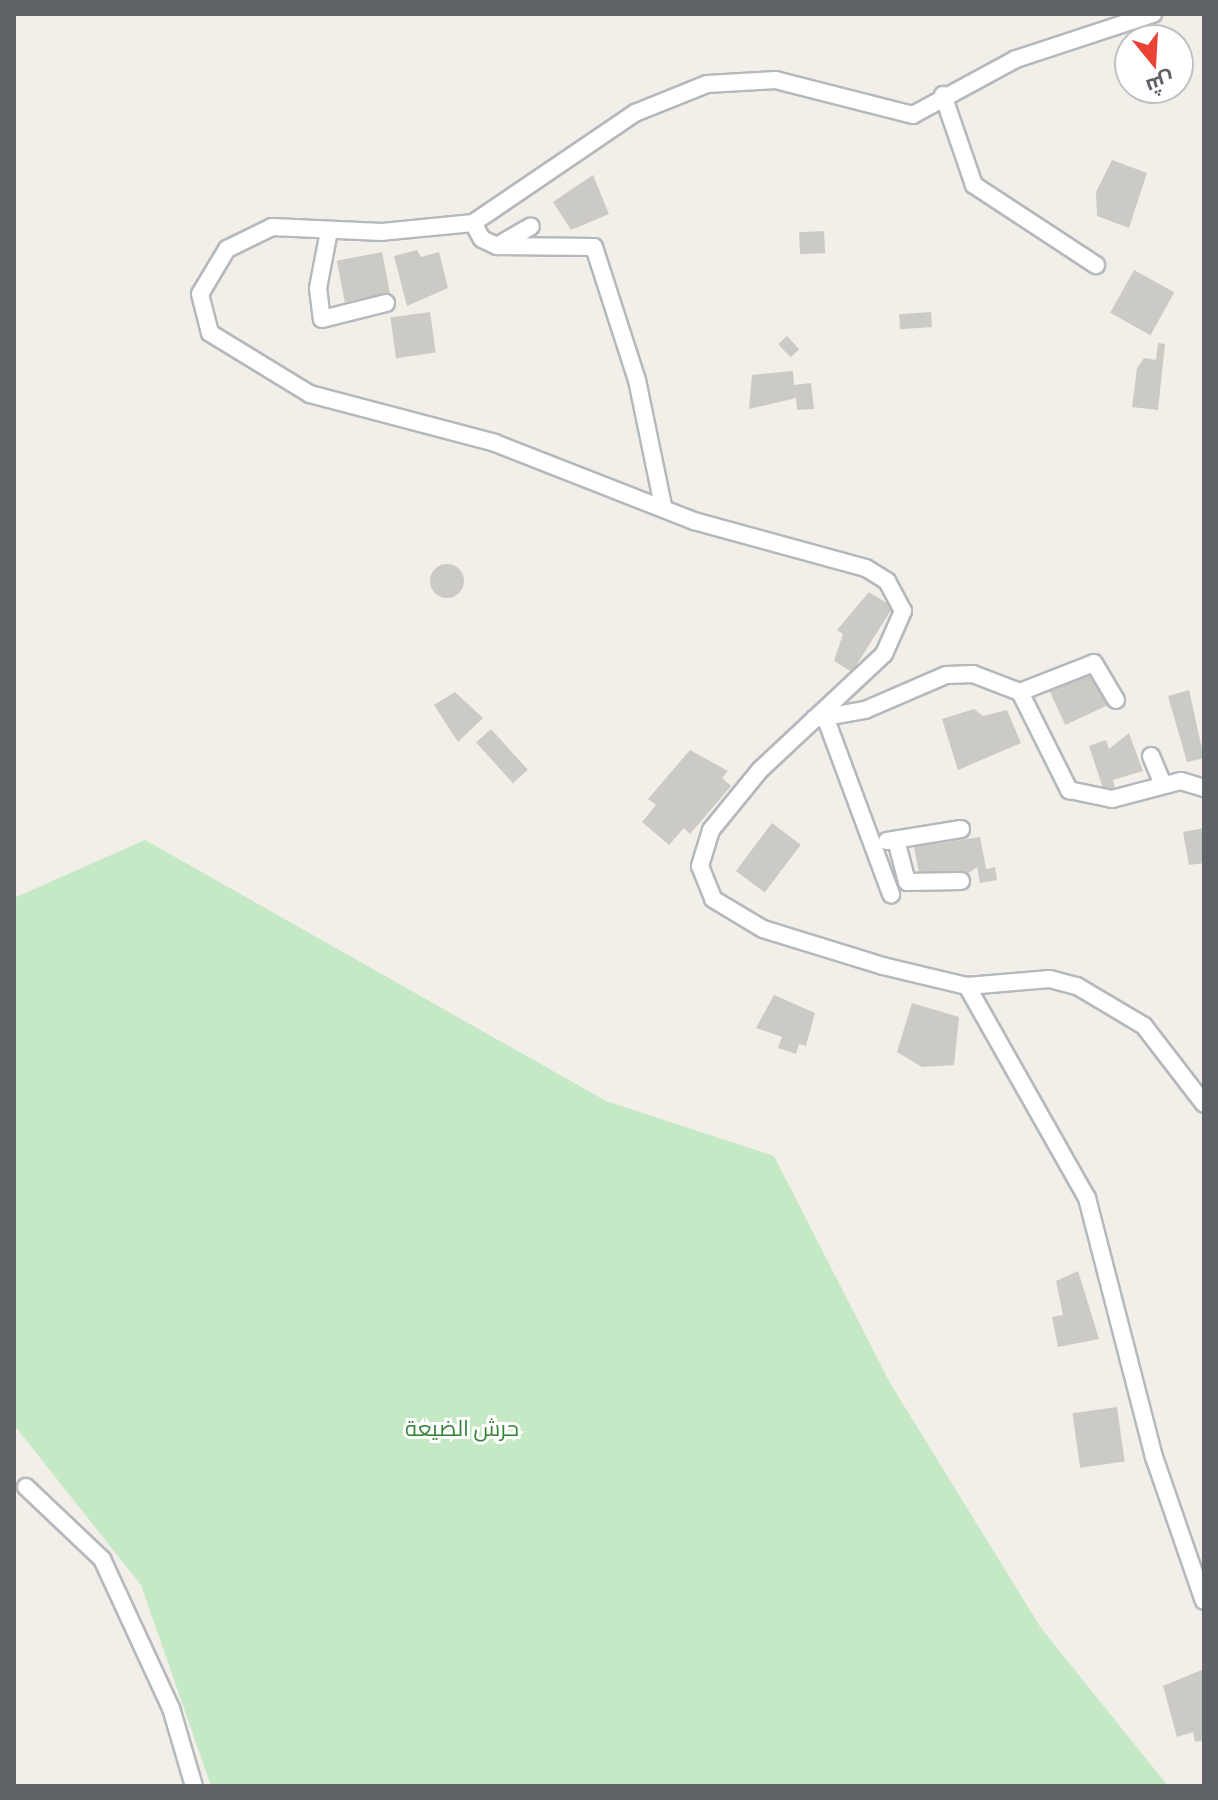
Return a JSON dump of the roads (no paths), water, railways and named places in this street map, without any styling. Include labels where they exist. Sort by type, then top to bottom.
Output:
[{"type":"street","points":[[1153,14],[1016,59],[943,95],[913,115],[897,115],[776,80],[707,84],[635,113],[473,223],[329,231],[272,227],[227,249],[200,294],[210,333],[310,394],[495,443],[663,506],[866,568],[900,594],[899,627],[884,654],[711,830],[700,866],[713,899],[808,947],[967,986],[1050,979],[1106,1000],[1164,1047],[1204,1104]]},
{"type":"street","points":[[943,95],[974,185],[1096,265]]},
{"type":"street","points":[[473,223],[497,246],[594,247],[637,380],[663,506]]},
{"type":"street","points":[[497,246],[531,226]]},
{"type":"street","points":[[329,231],[318,288],[322,319],[386,303]]},
{"type":"street","points":[[820,720],[946,675],[973,674],[1020,692],[1094,663],[1116,700]]},
{"type":"street","points":[[1020,692],[1069,790],[1112,799],[1163,784],[1204,788]]},
{"type":"street","points":[[820,720],[891,894]]},
{"type":"street","points":[[1151,756],[1163,784]]},
{"type":"street","points":[[873,844],[961,829]]},
{"type":"street","points":[[896,840],[907,882],[961,881]]},
{"type":"street","points":[[967,986],[1087,1198],[1154,1457],[1204,1601]]},
{"type":"street","points":[[26,1487],[102,1559],[171,1708],[194,1786]]},
{"type":"park label","name":"حرش الضيعة","points":[[462,1428]]}]
